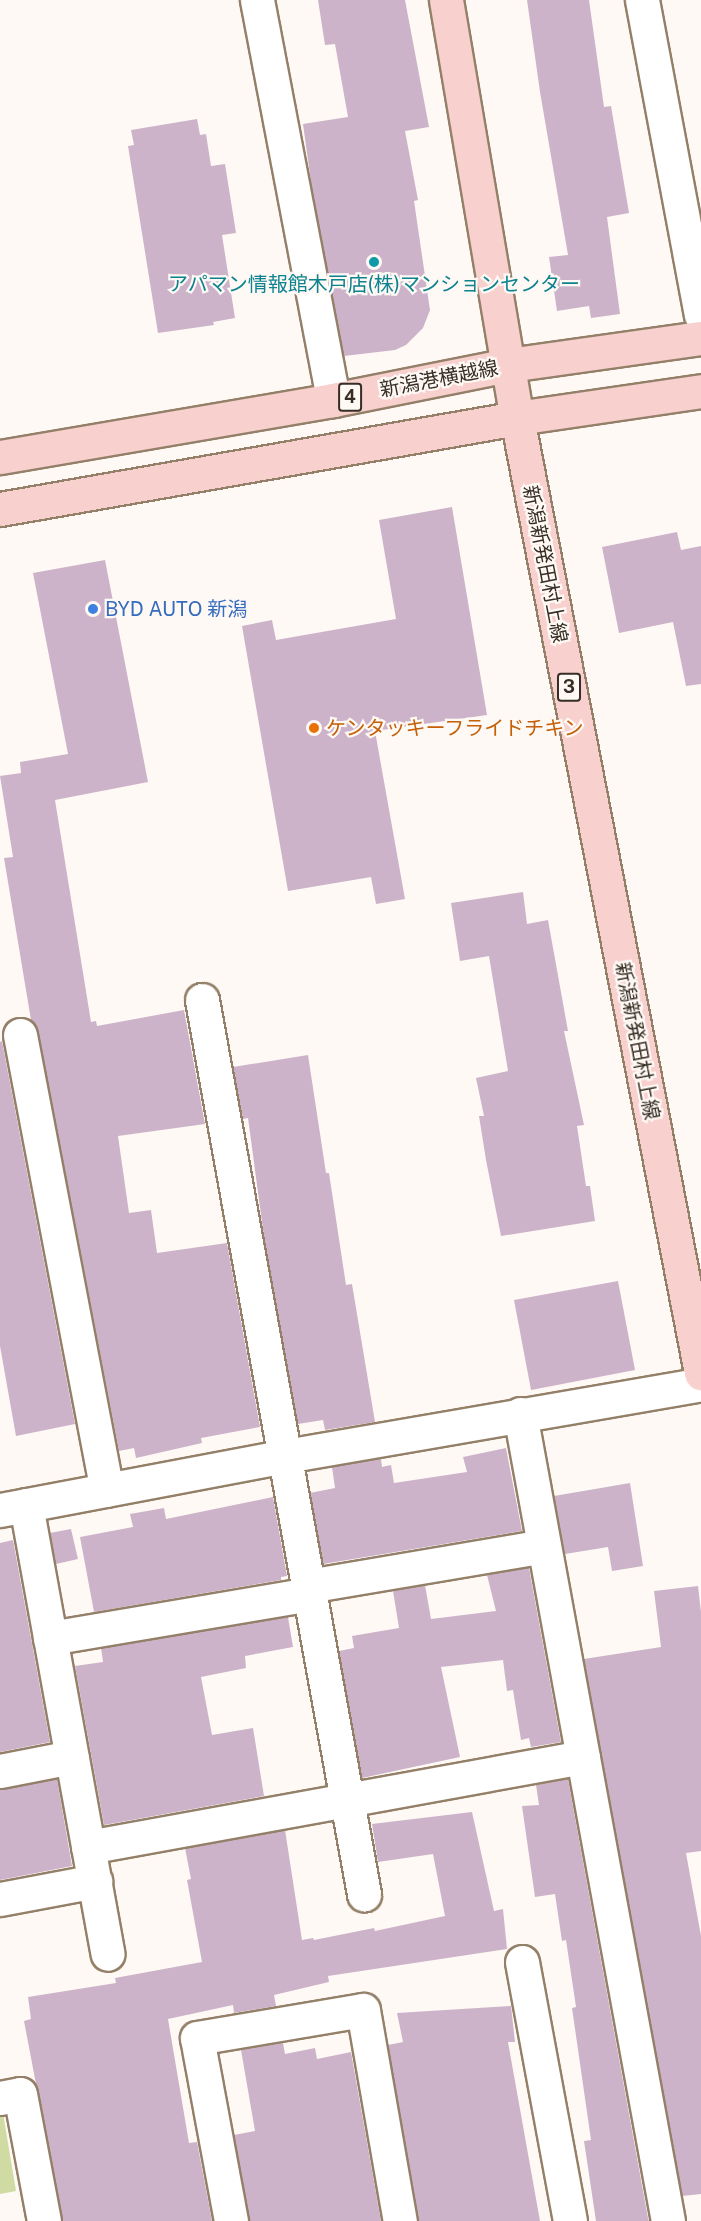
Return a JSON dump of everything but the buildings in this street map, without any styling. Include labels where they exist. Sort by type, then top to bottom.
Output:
[{"type":"main road","name":"新潟新発田村上線","points":[[446,0],[517,418],[701,1373]]},
{"type":"main road","name":"新潟港横越線","points":[[0,457],[333,400],[508,365],[701,338]]},
{"type":"main road","points":[[0,509],[517,418],[701,391]]},
{"type":"street","points":[[257,0],[333,400]]},
{"type":"street","points":[[642,0],[701,315]]},
{"type":"street","points":[[202,1000],[364,1894]]},
{"type":"street","points":[[20,1035],[107,1490]]},
{"type":"street","points":[[108,1954],[50,1638],[13,1508],[286,1456],[701,1384]]},
{"type":"street","points":[[520,1414],[668,2221]]},
{"type":"street","points":[[50,1638],[544,1546]]},
{"type":"street","points":[[0,1771],[72,1757]]},
{"type":"street","points":[[88,1847],[583,1757]]},
{"type":"street","points":[[0,1899],[95,1881]]},
{"type":"street","points":[[522,1962],[570,2221]]},
{"type":"street","points":[[231,2221],[197,2038],[363,2010],[400,2221]]},
{"type":"street","points":[[0,2098],[20,2094],[44,2221]]},
{"type":"green space","points":[[3,2113],[16,2191],[0,2194],[0,2114]]},
{"type":"place","name":"アパマン情報館木戸店(株)マンションセンター","points":[[374,262]]},
{"type":"place","name":"BYD AUTO 新潟","points":[[93,609]]},
{"type":"place","name":"ケンタッキーフライドチキン","points":[[314,728]]}]
